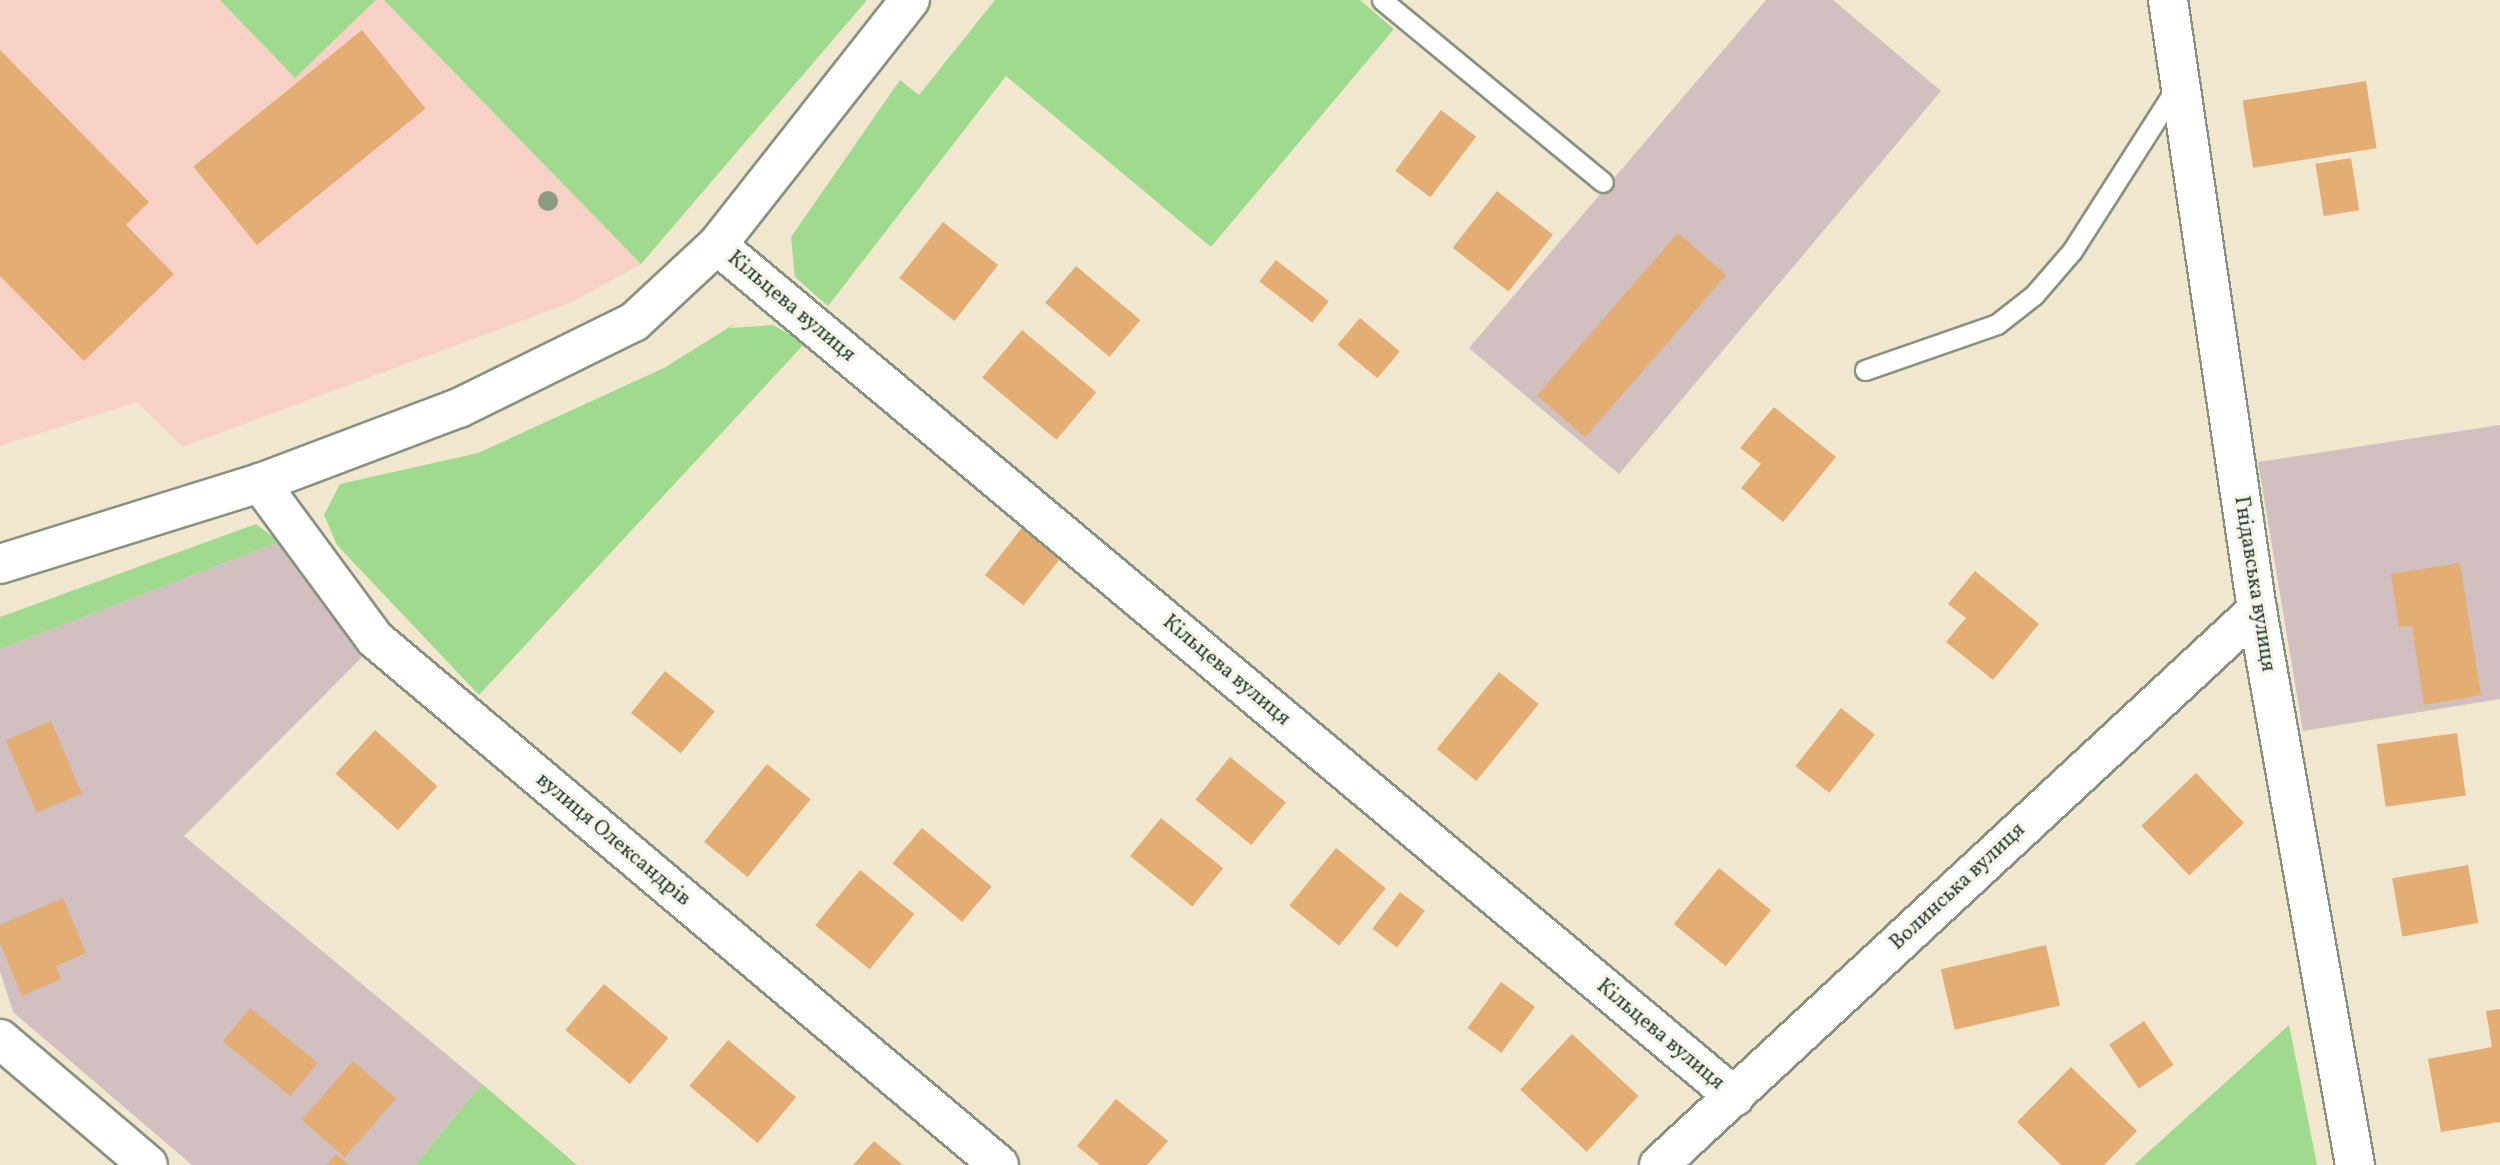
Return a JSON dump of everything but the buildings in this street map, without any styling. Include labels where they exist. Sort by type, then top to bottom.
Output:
[{"type":"street","name":"Гнідавська вулиця","points":[[2168,0],[2257,610],[2355,1165]]},
{"type":"street","points":[[0,564],[260,483],[459,408],[634,322],[716,245],[904,3]]},
{"type":"street","name":"Кільцева вулиця","points":[[716,245],[1735,1097]]},
{"type":"street","name":"вулиця Олександрів","points":[[260,483],[375,639],[999,1165]]},
{"type":"street","name":"Волинська вулиця","points":[[1659,1165],[2257,610]]},
{"type":"street","points":[[0,1039],[148,1165]]},
{"type":"lane","points":[[1382,0],[1604,182]]},
{"type":"lane","points":[[1865,370],[1997,324],[2034,295],[2072,251],[2180,83]]},
{"type":"shaded area","points":[[0,0],[220,0],[295,78],[376,0],[384,0],[641,264],[574,301],[183,447],[137,402],[0,446]]},
{"type":"shaded area","points":[[1766,0],[1833,0],[1941,91],[1619,474],[1469,348]]},
{"type":"shaded area","points":[[2500,425],[2500,699],[2303,731],[2258,462]]},
{"type":"shaded area","points":[[279,542],[363,656],[184,836],[482,1084],[415,1165],[192,1165],[13,1012],[0,971],[0,649]]},
{"type":"green space","points":[[220,0],[376,0],[295,78]]},
{"type":"green space","points":[[384,0],[867,0],[641,264]]},
{"type":"green space","points":[[995,0],[1360,0],[1394,29],[1211,247],[1006,76],[828,306],[795,277],[791,237],[900,80],[919,95]]},
{"type":"green space","points":[[736,323],[730,328],[773,325],[805,343],[479,695],[337,545],[324,515],[340,484],[478,453],[664,368]]},
{"type":"green space","points":[[256,524],[279,542],[0,649],[0,617]]},
{"type":"green space","points":[[2289,1025],[2317,1165],[2134,1165]]},
{"type":"green space","points":[[482,1084],[577,1165],[415,1165]]}]
